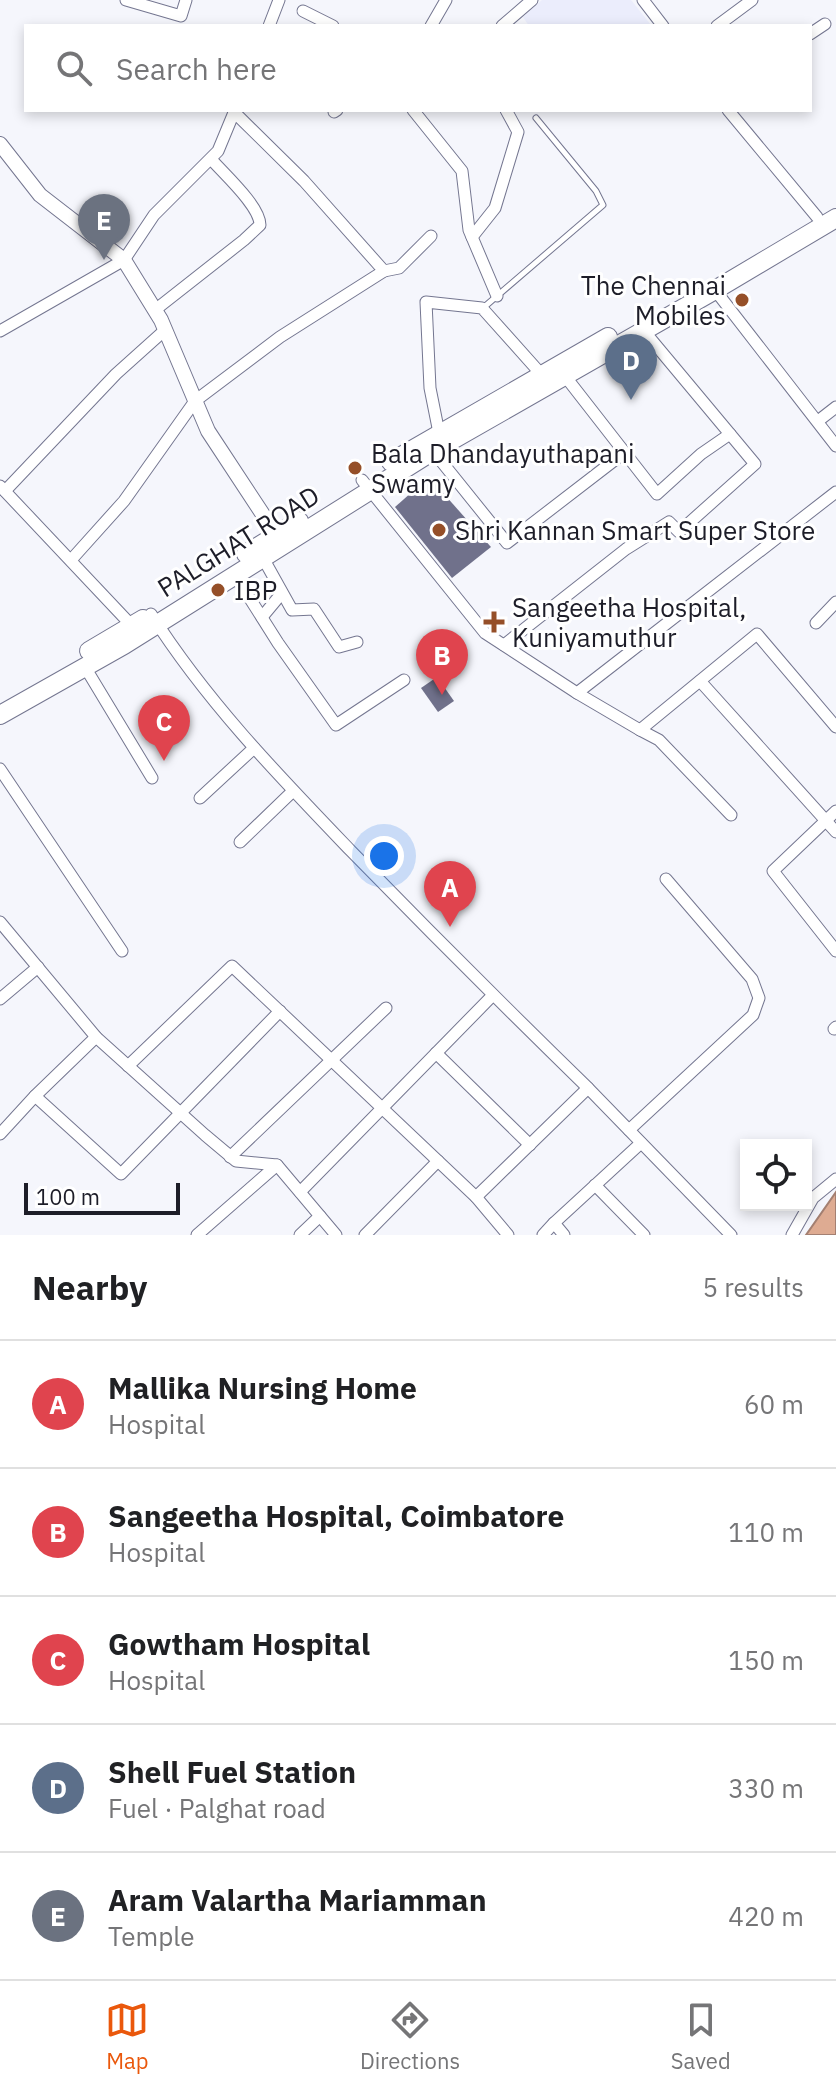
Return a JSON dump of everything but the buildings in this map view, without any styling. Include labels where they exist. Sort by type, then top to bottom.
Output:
[{"type":"main road","name":"PALGHAT ROAD","points":[[365,484],[433,451],[715,290],[827,217],[836,205]]},
{"type":"main road","name":"PALGHAT ROAD","points":[[0,701],[136,630],[280,540],[439,433],[827,217]]},
{"type":"main road","name":"PALGHAT ROAD","points":[[154,619],[263,558],[280,540]]},
{"type":"main road","name":"PALGHAT ROAD","points":[[0,715],[85,667],[136,630]]},
{"type":"street","points":[[126,0],[177,21],[186,0]]},
{"type":"street","points":[[270,24],[279,0]]},
{"type":"street","points":[[432,24],[446,0]]},
{"type":"street","points":[[504,24],[532,0]]},
{"type":"street","points":[[643,0],[661,24]]},
{"type":"street","points":[[720,24],[752,0]]},
{"type":"street","points":[[303,11],[329,24]]},
{"type":"street","points":[[812,33],[825,24]]},
{"type":"street","points":[[0,331],[124,260],[154,215],[218,151],[235,112]]},
{"type":"street","points":[[236,112],[304,181],[384,271]]},
{"type":"street","points":[[415,112],[462,171],[472,237],[497,296]]},
{"type":"street","points":[[472,237],[495,208],[518,132],[507,112]]},
{"type":"street","points":[[730,112],[827,217]]},
{"type":"street","points":[[0,144],[40,195],[124,260],[165,330],[208,431],[280,540]]},
{"type":"street","points":[[155,310],[260,225],[260,218],[253,207],[211,159]]},
{"type":"street","points":[[71,560],[124,501],[195,401],[280,337],[384,271],[399,268],[431,236]]},
{"type":"street","points":[[715,290],[836,446]]},
{"type":"street","points":[[439,433],[430,388],[426,302],[482,308],[541,374]]},
{"type":"street","points":[[136,630],[3,488],[116,374],[165,330]]},
{"type":"street","points":[[504,645],[626,549],[669,522],[679,532],[755,464],[644,331]]},
{"type":"street","points":[[565,376],[657,494],[701,454],[730,434]]},
{"type":"street","points":[[818,421],[836,407]]},
{"type":"street","points":[[433,451],[507,543],[620,456]]},
{"type":"street","points":[[365,484],[485,633],[577,693],[659,740],[731,815]]},
{"type":"street","points":[[577,693],[836,492]]},
{"type":"street","points":[[263,558],[292,610],[311,608],[319,613],[339,647],[357,642]]},
{"type":"street","points":[[235,575],[336,725],[404,680]]},
{"type":"street","points":[[262,617],[282,593]]},
{"type":"street","points":[[816,623],[836,602]]},
{"type":"street","points":[[154,619],[198,683],[293,791],[731,1235]]},
{"type":"street","points":[[640,730],[757,634],[835,722]]},
{"type":"street","points":[[85,667],[152,778]]},
{"type":"street","points":[[700,681],[836,832]]},
{"type":"street","points":[[200,798],[254,748]]},
{"type":"street","points":[[0,769],[122,951]]},
{"type":"street","points":[[240,842],[293,791]]},
{"type":"street","points":[[836,811],[773,871],[836,951]]},
{"type":"street","points":[[629,1130],[753,1015],[759,998],[752,979],[666,879]]},
{"type":"street","points":[[0,922],[96,1037],[230,1157],[236,1161],[277,1165],[336,1235]]},
{"type":"street","points":[[128,1066],[232,966],[476,1197],[508,1235]]},
{"type":"street","points":[[0,999],[38,967]]},
{"type":"street","points":[[300,1192],[493,995]]},
{"type":"street","points":[[230,1157],[386,1008]]},
{"type":"street","points":[[35,1096],[121,1174],[280,1011]]},
{"type":"street","points":[[0,1134],[96,1037]]},
{"type":"street","points":[[436,1053],[530,1145]]},
{"type":"street","points":[[476,1197],[588,1088]]},
{"type":"street","points":[[543,1235],[641,1143]]},
{"type":"street","points":[[365,1235],[438,1161]]},
{"type":"street","points":[[197,1235],[277,1165]]},
{"type":"street","points":[[792,1235],[813,1198],[836,1179]]},
{"type":"street","points":[[595,1185],[644,1235]]},
{"type":"street","points":[[300,1235],[320,1216]]},
{"type":"street","points":[[554,1223],[564,1235]]},
{"type":"lane","points":[[482,308],[603,205],[596,191],[536,118]]},
{"type":"shaded area","points":[[542,0],[631,0],[650,24],[528,24],[523,17]]},
{"type":"shaded area","points":[[836,1192],[836,1235],[806,1235]]},
{"type":"place","name":"Aram Valartha Mariamman","points":[[104,260]]},
{"type":"place","name":"The Chennai Mobiles","points":[[742,300]]},
{"type":"place","name":"Shell Fuel Station","points":[[631,400]]},
{"type":"place","name":"Bala Dhandayuthapani Swamy","points":[[355,468]]},
{"type":"place","name":"Shri Kannan Smart Super Store","points":[[439,530]]},
{"type":"place","name":"IBP","points":[[218,590]]},
{"type":"place","name":"Sangeetha Hospital, Kuniyamuthur","points":[[494,622]]},
{"type":"place","name":"Sangeetha Hospital, Coimbatore","points":[[442,695]]},
{"type":"place","name":"Gowtham Hospital","points":[[164,761]]},
{"type":"place","name":"Mallika Nursing Home","points":[[450,927]]}]
